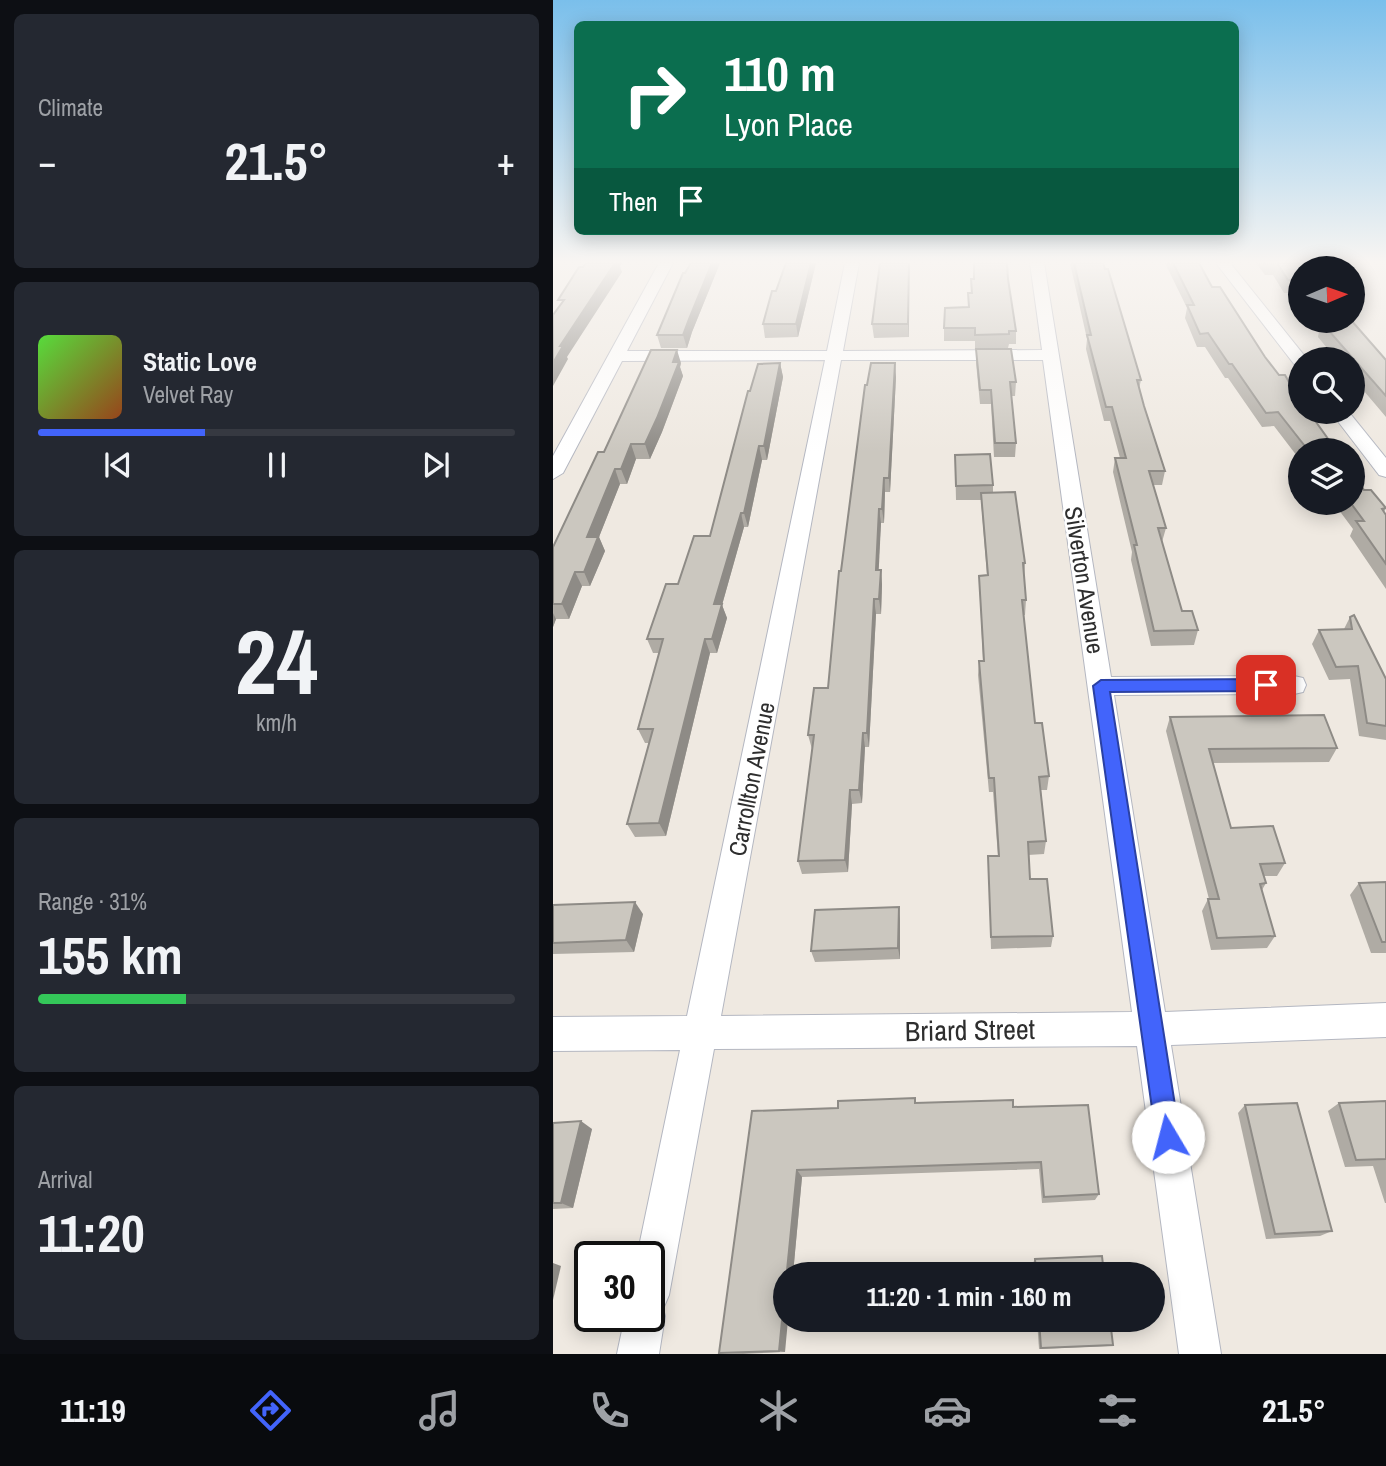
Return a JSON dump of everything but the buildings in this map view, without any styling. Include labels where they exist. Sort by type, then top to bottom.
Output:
[{"type":"street","points":[[553,473],[632,326]]},
{"type":"street","name":"Carrollton Avenue","points":[[660,1241],[840,326]]},
{"type":"street","name":"Silverton Avenue","points":[[1047,326],[1200,1354]]},
{"type":"street","points":[[1273,326],[1289,347]]},
{"type":"street","points":[[616,356],[1051,355]]},
{"type":"street","points":[[1349,424],[1386,471]]},
{"type":"street","points":[[1101,686],[1294,685]]},
{"type":"street","name":"Briard Street","points":[[553,1034],[1152,1028],[1386,1020]]},
{"type":"street","points":[[638,1354],[642,1332]]},
{"type":"route","points":[[1168,1137],[1101,686],[1266,685]]}]
